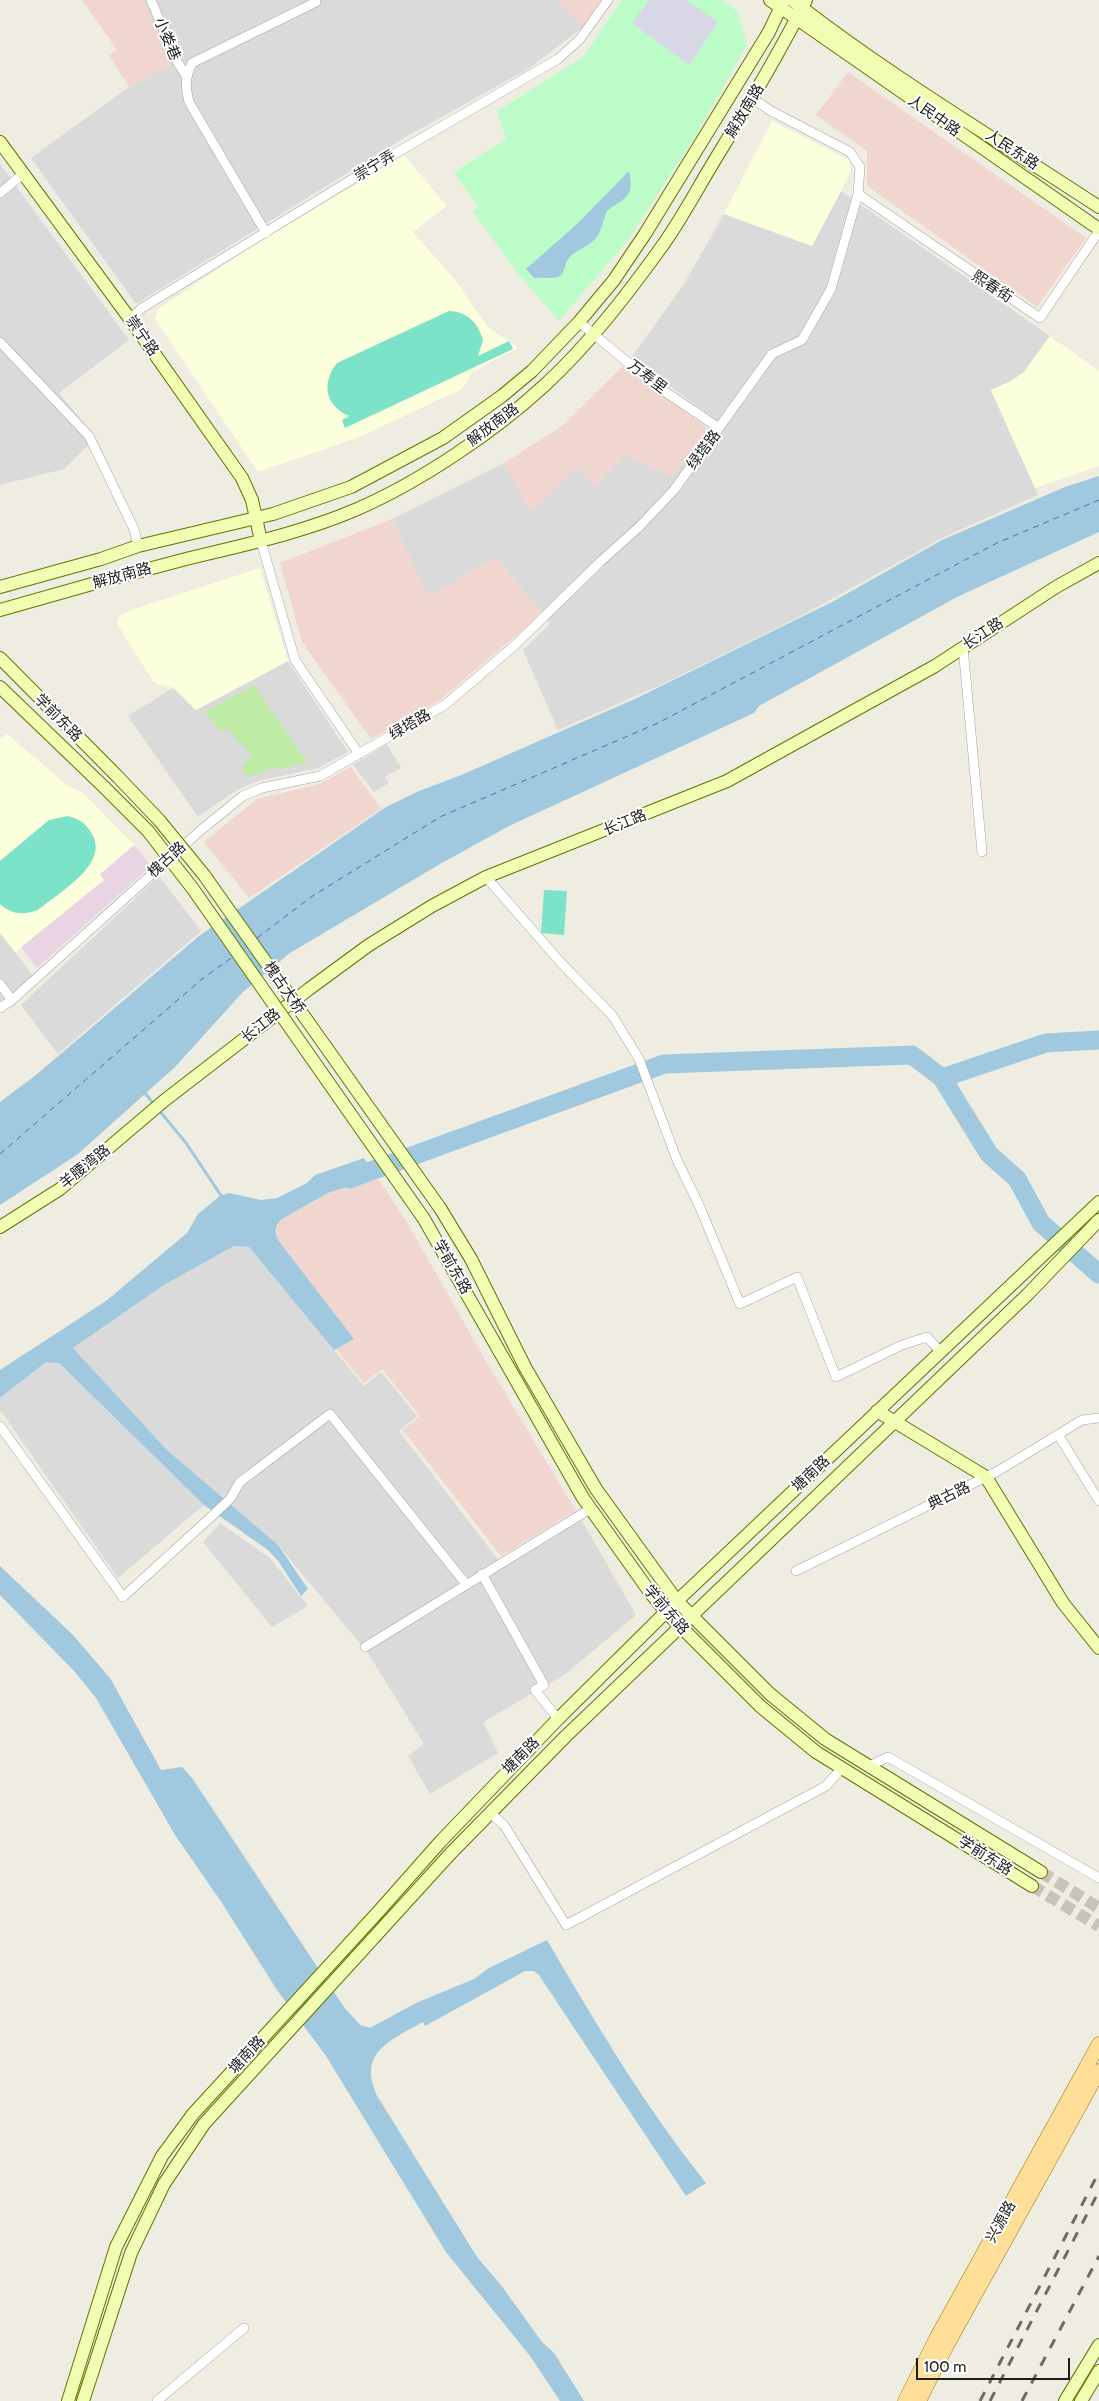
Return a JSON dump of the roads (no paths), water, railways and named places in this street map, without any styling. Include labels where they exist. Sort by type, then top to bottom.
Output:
[{"type":"main road","name":"人民中路","points":[[778,2],[799,6],[939,120],[1099,230]]},
{"type":"main road","name":"解放南路","points":[[0,587],[101,559],[138,546],[256,518],[351,486],[443,438],[502,396],[532,371],[579,322],[614,280],[645,234],[769,32],[778,2]]},
{"type":"main road","name":"解放南路","points":[[0,610],[107,579],[261,541],[355,510],[425,473],[505,417],[546,383],[592,334],[662,247],[753,99],[799,6]]},
{"type":"main road","name":"人民东路","points":[[799,6],[956,114],[1099,206]]},
{"type":"main road","name":"崇宁路","points":[[0,142],[130,319],[242,478],[252,500],[261,541]]},
{"type":"main road","name":"长江路","points":[[165,1100],[369,945],[432,906],[486,878],[727,781],[935,666],[1056,586],[1099,563]]},
{"type":"main road","name":"学前东路","points":[[0,658],[117,776]]},
{"type":"main road","name":"学前东路","points":[[0,687],[104,787]]},
{"type":"main road","name":"槐古大桥","points":[[117,776],[160,820],[204,875],[440,1208]]},
{"type":"main road","name":"槐古大桥","points":[[104,787],[148,831],[194,889],[424,1219]]},
{"type":"main road","name":"羊腰湾路","points":[[0,1226],[60,1189],[165,1100]]},
{"type":"main road","name":"塘南路","points":[[83,2401],[131,2253],[164,2184],[204,2124],[451,1853],[490,1813],[679,1626],[1044,1277],[1095,1219],[1099,1202]]},
{"type":"main road","name":"学前东路","points":[[440,1208],[471,1259],[525,1367],[600,1495],[677,1601],[770,1694],[825,1739],[1041,1872]]},
{"type":"main road","name":"学前东路","points":[[424,1219],[590,1509],[666,1612],[760,1706],[816,1752],[1032,1886]]},
{"type":"main road","name":"塘南路","points":[[68,2401],[116,2247],[162,2156],[193,2114],[441,1841],[558,1718],[677,1601],[877,1411],[1032,1267],[1095,1219]]},
{"type":"main road","points":[[877,1411],[986,1477],[1063,1603],[1099,1648]]},
{"type":"main road","name":"兴源路","points":[[904,2401],[941,2330],[1099,2044]]},
{"type":"main road","name":"兴源路","points":[[919,2401],[947,2346],[1099,2071]]},
{"type":"main road","points":[[1064,2401],[1099,2345]]},
{"type":"main road","points":[[1081,2401],[1099,2371]]},
{"type":"street","name":"小娄巷","points":[[151,0],[176,60],[186,76]]},
{"type":"street","points":[[266,233],[189,102],[185,86],[186,76],[192,63],[316,2],[315,0]]},
{"type":"street","name":"崇宁弄","points":[[130,319],[142,308],[372,167],[558,59],[580,39],[608,0]]},
{"type":"street","name":"绿塔路","points":[[359,754],[446,704],[514,646],[640,527],[674,490],[772,354],[802,340],[831,289],[858,194],[860,167],[850,152],[753,99]]},
{"type":"street","points":[[0,193],[23,174]]},
{"type":"street","name":"熙春街","points":[[858,194],[940,252],[1040,318],[1099,230]]},
{"type":"street","name":"万寿里","points":[[579,322],[655,385],[719,428]]},
{"type":"street","points":[[0,342],[89,436],[134,529],[138,546]]},
{"type":"street","points":[[261,541],[295,660],[359,754]]},
{"type":"street","points":[[963,648],[982,852]]},
{"type":"street","name":"槐古路","points":[[0,1008],[12,1000],[200,830],[243,796],[262,788],[320,776],[359,754]]},
{"type":"street","points":[[486,878],[562,964],[612,1015],[639,1059],[678,1160],[740,1304],[797,1277],[836,1376],[902,1345],[928,1338],[941,1352]]},
{"type":"street","points":[[0,984],[12,1000]]},
{"type":"street","points":[[0,1426],[123,1597],[230,1499],[240,1482],[330,1414],[466,1584]]},
{"type":"street","name":"典古路","points":[[796,1571],[986,1477],[1059,1436],[1082,1420],[1099,1418]]},
{"type":"street","points":[[1059,1436],[1099,1502]]},
{"type":"street","points":[[365,1647],[590,1509]]},
{"type":"street","points":[[482,1574],[544,1685],[535,1690],[558,1718]]},
{"type":"street","points":[[869,1766],[888,1757],[1099,1878]]},
{"type":"street","points":[[490,1813],[504,1825],[566,1925],[826,1786],[841,1769]]},
{"type":"street","points":[[157,2401],[244,2328]]},
{"type":"water","points":[[629,171],[631,187],[627,196],[607,211],[600,232],[595,239],[569,258],[560,276],[534,278],[526,269],[577,224]]},
{"type":"water","points":[[1099,476],[1099,532],[959,596],[759,706],[754,713],[509,826],[440,864],[290,953],[243,992],[175,1067],[78,1154],[0,1205],[0,1102],[36,1075],[199,936],[386,807],[419,791],[459,776],[637,698],[832,602],[942,540],[1065,487]]},
{"type":"water","points":[[364,1158],[377,1177],[328,1193],[282,1219],[276,1229],[278,1240],[354,1339],[334,1350],[249,1247],[234,1246],[164,1285],[73,1348],[167,1450],[278,1545],[308,1589],[301,1596],[279,1562],[268,1550],[204,1505],[59,1363],[46,1362],[0,1398],[0,1370],[106,1301],[187,1233],[198,1214],[220,1196],[229,1193],[261,1200],[277,1198],[307,1183],[315,1175]]},
{"type":"water","points":[[0,1566],[73,1635],[110,1678],[161,1770],[182,1767],[192,1778],[344,2007],[360,2025],[370,2028],[416,2003],[474,1979],[489,1968],[547,1940],[642,2095],[706,2183],[686,2196],[539,1975],[534,1971],[525,1971],[425,2026],[423,2022],[390,2041],[376,2054],[372,2062],[371,2077],[376,2094],[477,2257],[501,2285],[542,2342],[554,2353],[584,2401],[560,2401],[530,2356],[446,2252],[326,2056],[277,1990],[222,1903],[175,1835],[96,1698],[75,1672],[0,1595]]},
{"type":"waterway","points":[[349,1179],[664,1064],[912,1055],[942,1078],[1046,1043],[1099,1040]]},
{"type":"waterway","points":[[942,1078],[989,1154],[1017,1179],[1041,1223],[1099,1274]]},
{"type":"waterway","points":[[144,1092],[154,1104]]},
{"type":"waterway","points":[[158,1109],[186,1143],[222,1197]]},
{"type":"tunnel","points":[[1041,1872],[1099,1908]]},
{"type":"tunnel","points":[[1032,1886],[1099,1926]]},
{"type":"railway","points":[[980,2401],[1099,2172]]},
{"type":"railway","points":[[990,2401],[1099,2191]]},
{"type":"railway","points":[[1022,2401],[1099,2256]]}]
